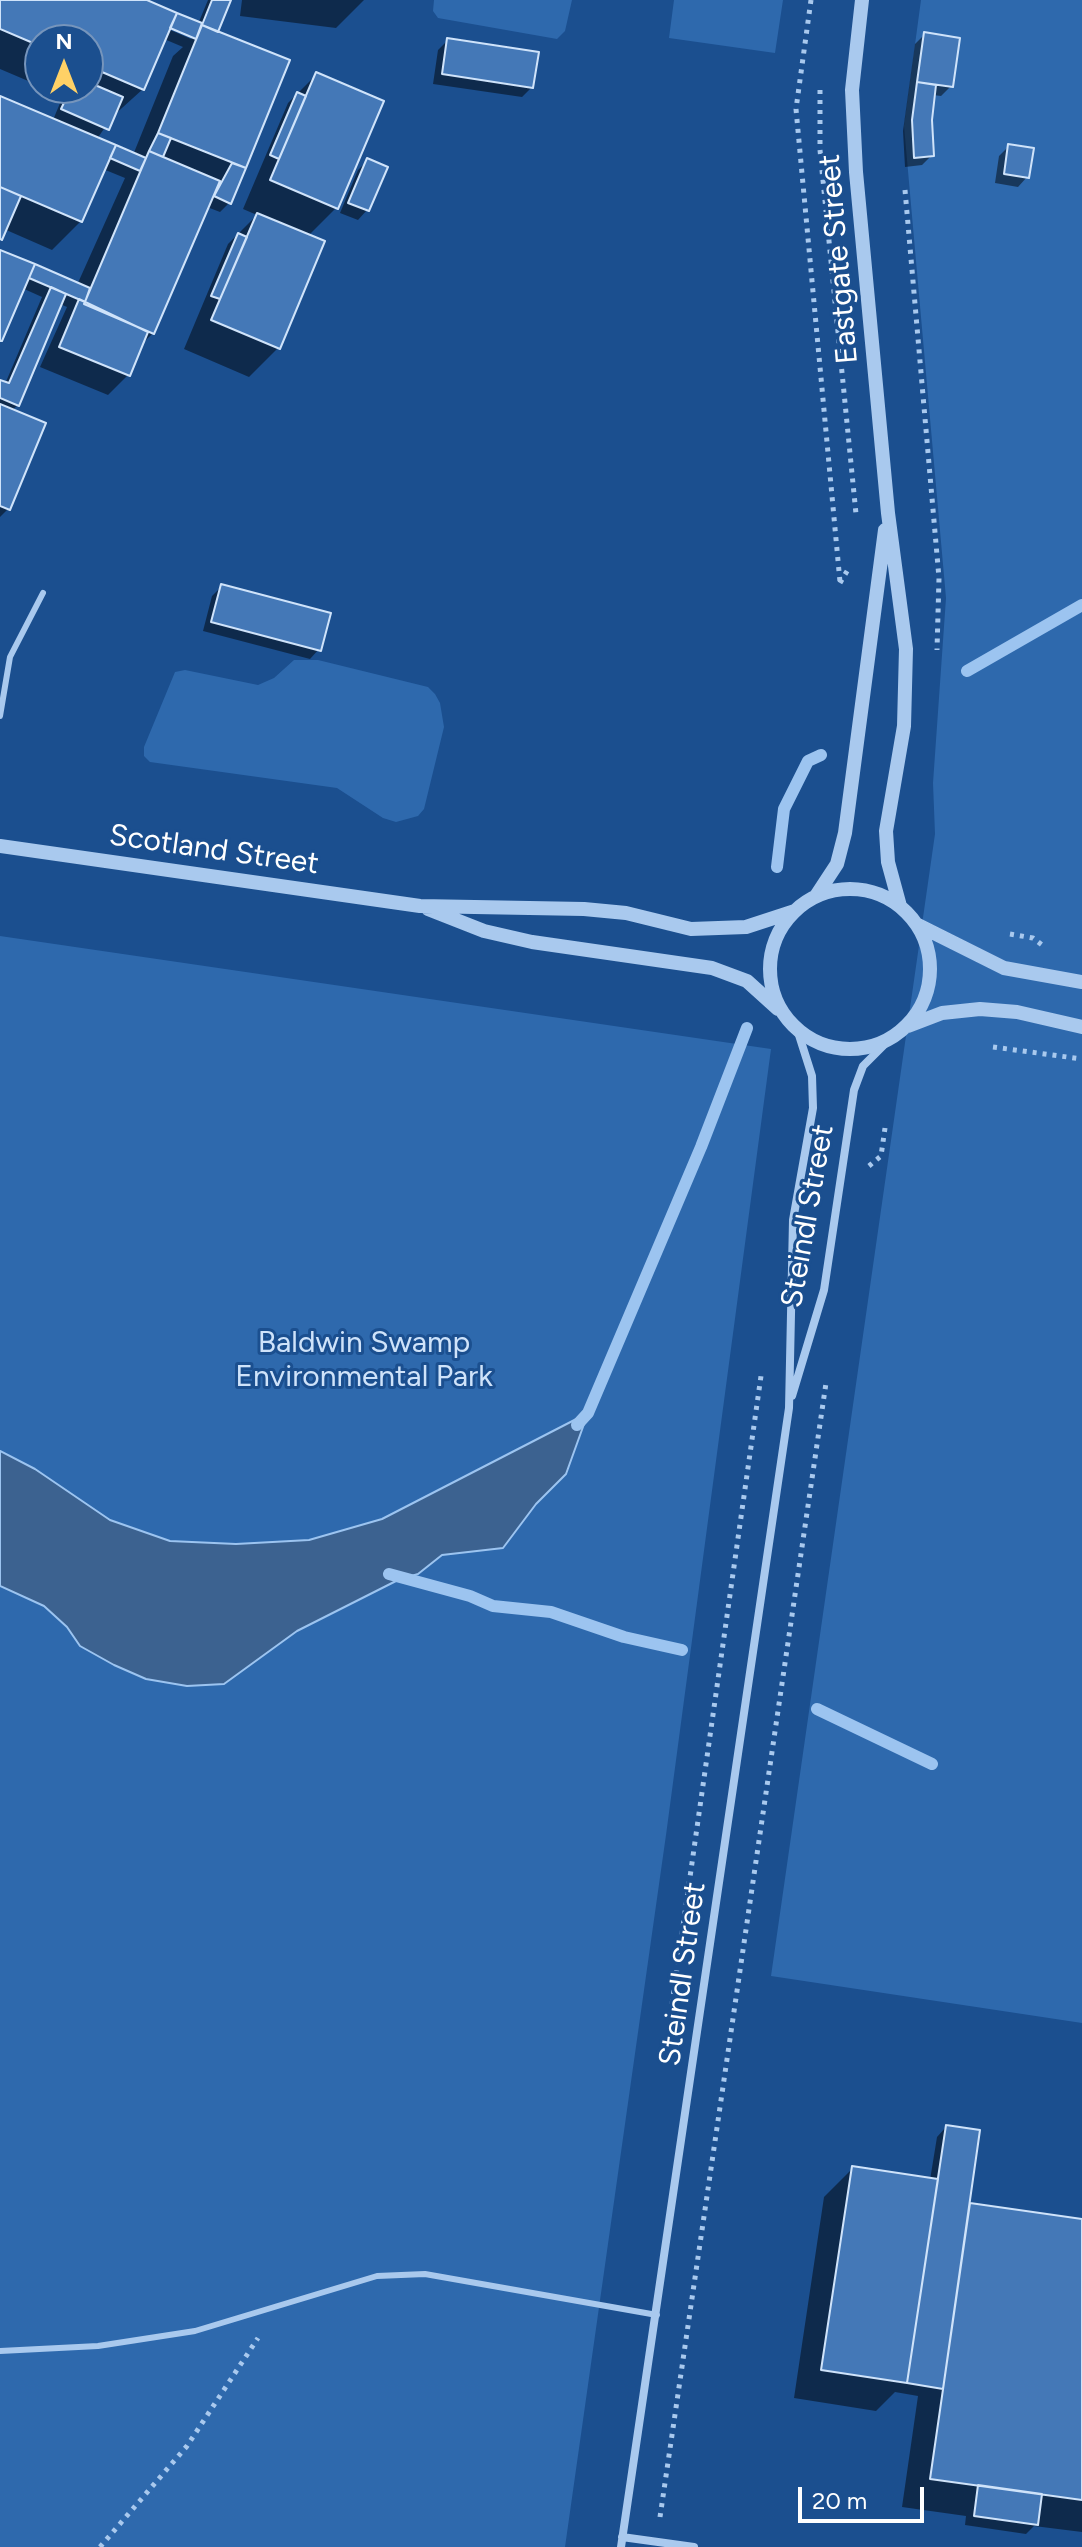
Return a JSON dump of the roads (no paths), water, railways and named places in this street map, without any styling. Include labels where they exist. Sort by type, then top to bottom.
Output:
[{"type":"street","name":"Eastgate Street","points":[[862,0],[852,90],[856,172],[888,513],[906,649],[904,726],[886,831],[888,862],[900,906]]},
{"type":"street","name":"Eastgate Street","points":[[816,896],[837,864],[845,833],[888,513]]},
{"type":"street","name":"Scotland Street","points":[[0,846],[420,906],[584,909],[711,930],[746,927],[795,911]]},
{"type":"street","points":[[1082,982],[1004,968],[918,925],[900,906],[881,895],[860,890],[838,890],[816,896],[795,911],[778,932],[770,959],[771,986],[782,1012],[798,1032],[819,1044],[842,1050],[865,1048],[888,1041],[908,1026],[942,1013],[980,1009],[1017,1012],[1082,1027]]},
{"type":"street","name":"Scotland Street","points":[[420,906],[484,931],[532,942],[712,968],[747,981],[782,1012]]},
{"type":"street","points":[[908,1026],[923,1003],[931,977],[928,950],[918,925]]},
{"type":"street","name":"Steindl Street","points":[[621,2547],[789,1408],[793,1220],[813,1108],[812,1076],[798,1032]]},
{"type":"street","name":"Steindl Street","points":[[789,1408],[824,1290],[854,1090],[863,1066],[888,1041]]},
{"type":"street","points":[[622,2537],[694,2547]]},
{"type":"lane","points":[[0,716],[10,657],[43,593]]},
{"type":"lane","points":[[0,2351],[98,2346],[195,2331],[377,2276],[425,2274],[657,2315]]},
{"type":"waterway","points":[[967,671],[1082,605]]},
{"type":"waterway","points":[[777,867],[784,809],[808,761],[821,755]]},
{"type":"waterway","points":[[577,1425],[588,1413],[701,1147],[747,1028]]},
{"type":"waterway","points":[[389,1574],[470,1596],[493,1606],[551,1612],[624,1637],[682,1650]]},
{"type":"waterway","points":[[817,1709],[932,1764]]},
{"type":"park label","name":"Baldwin Swamp Environmental Park","points":[[364,1360]]}]
